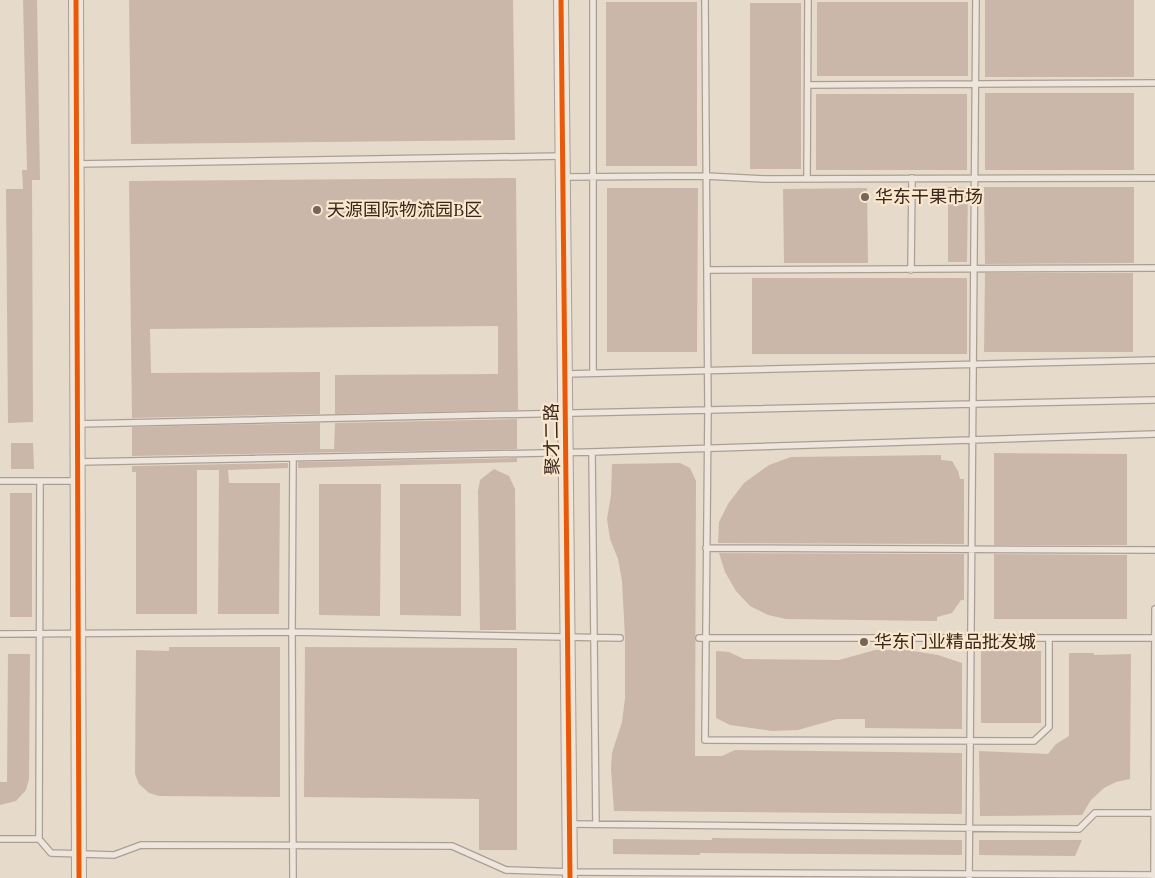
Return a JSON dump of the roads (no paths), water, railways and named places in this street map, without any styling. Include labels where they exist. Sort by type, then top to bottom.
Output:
[{"type":"street","points":[[76,0],[79,878]]},
{"type":"street","name":"聚才二路","points":[[561,0],[570,875]]},
{"type":"lane","points":[[593,0],[593,373]]},
{"type":"lane","points":[[705,0],[708,371],[706,548],[702,638],[705,740],[1034,741],[1049,727],[1049,638]]},
{"type":"lane","points":[[807,179],[808,0]]},
{"type":"lane","points":[[969,876],[976,0]]},
{"type":"lane","points":[[808,85],[1155,83]]},
{"type":"lane","points":[[77,164],[562,156]]},
{"type":"lane","points":[[563,177],[706,176],[807,179],[1155,178]]},
{"type":"lane","points":[[912,178],[912,270]]},
{"type":"lane","points":[[707,270],[1155,268]]},
{"type":"lane","points":[[565,374],[973,366],[1155,360]]},
{"type":"lane","points":[[77,424],[1155,400]]},
{"type":"lane","points":[[78,462],[708,449],[1155,434]]},
{"type":"lane","points":[[592,452],[596,825]]},
{"type":"lane","points":[[293,878],[292,632],[294,458]]},
{"type":"lane","points":[[0,481],[78,481]]},
{"type":"lane","points":[[40,481],[38,634],[39,839],[51,853],[114,855],[141,845],[452,846],[506,870],[570,875],[1154,876],[1155,609]]},
{"type":"lane","points":[[706,548],[1155,550]]},
{"type":"lane","points":[[0,634],[292,632],[620,638]]},
{"type":"lane","points":[[702,638],[1155,638]]},
{"type":"lane","points":[[569,824],[1079,829],[1095,813],[1154,813]]},
{"type":"lane","points":[[0,839],[39,839]]},
{"type":"place","name":"华东干果市场","points":[[865,197]]},
{"type":"place","name":"天源国际物流园B区","points":[[317,210]]},
{"type":"place","name":"华东门业精品批发城","points":[[864,642]]}]
